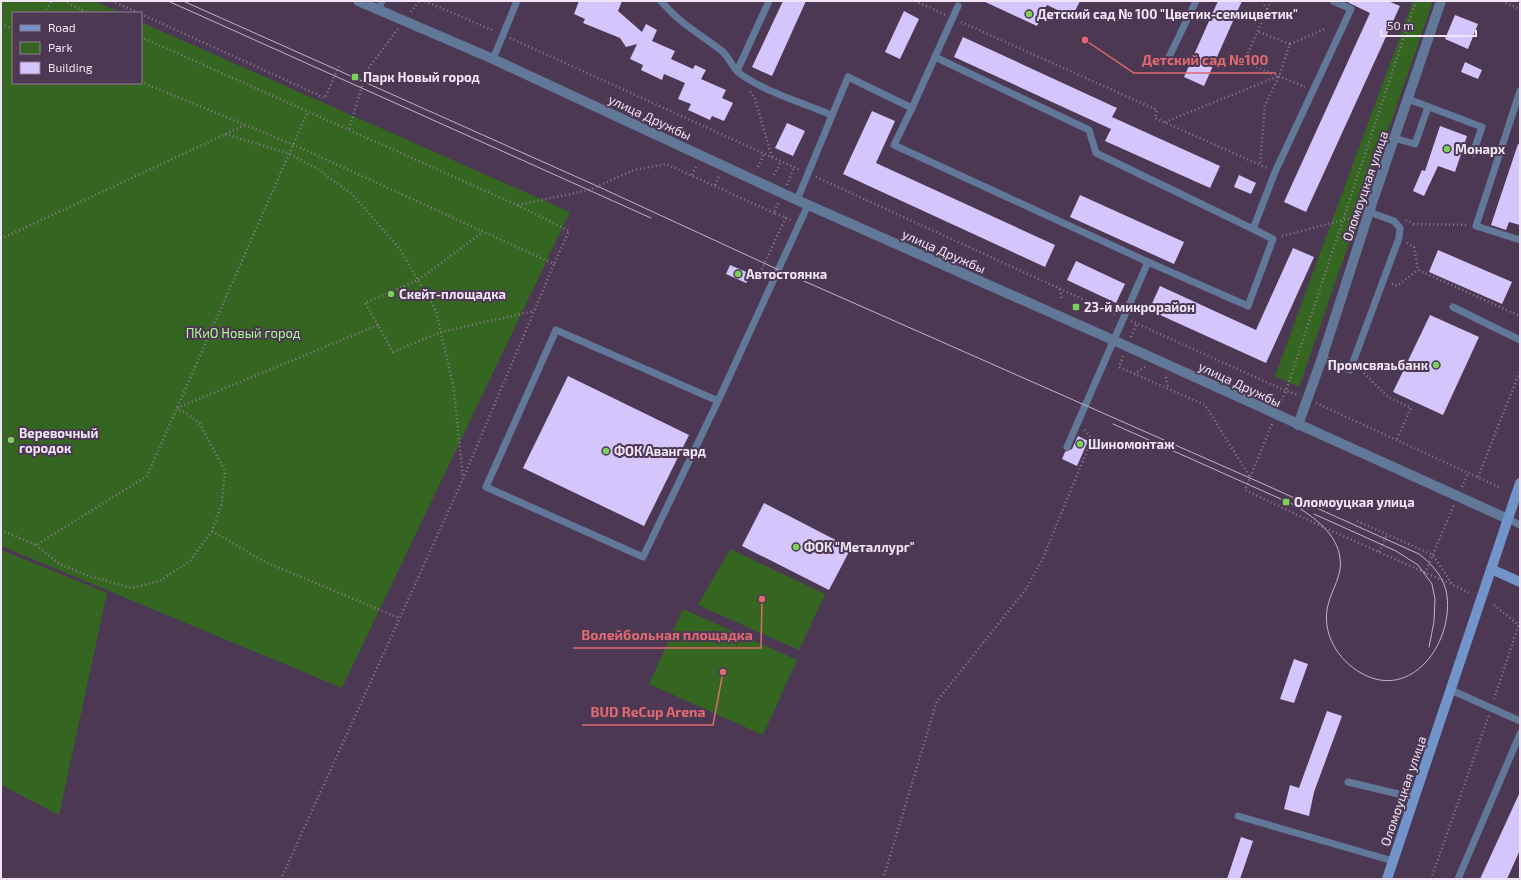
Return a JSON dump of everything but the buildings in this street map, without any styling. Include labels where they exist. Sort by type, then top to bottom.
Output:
[{"type":"street","name":"улица Дружбы","points":[[358,1],[380,5],[797,200],[1113,340],[1508,519]]},
{"type":"street","name":"Оломоуцкая улица","points":[[1298,424],[1322,358],[1365,215],[1408,99],[1441,1]]},
{"type":"street","name":"Оломоуцкая улица","points":[[1387,879],[1520,483]]},
{"type":"street","points":[[1491,569],[1520,582]]},
{"type":"lane","points":[[493,58],[517,1]]},
{"type":"lane","points":[[661,1],[671,13],[692,31],[723,52],[737,71],[752,82],[831,115]]},
{"type":"lane","points":[[737,71],[769,1]]},
{"type":"lane","points":[[1168,59],[1196,1]]},
{"type":"lane","points":[[1253,229],[1276,172],[1350,9],[1333,1]]},
{"type":"lane","points":[[935,57],[1089,130],[1096,152],[1273,239],[1248,306],[1148,262],[894,145],[958,6]]},
{"type":"lane","points":[[797,200],[848,77],[912,108]]},
{"type":"lane","points":[[1520,91],[1476,226],[1520,240]]},
{"type":"lane","points":[[1408,99],[1482,127],[1473,154]]},
{"type":"lane","points":[[1394,138],[1415,144],[1428,107]]},
{"type":"lane","points":[[718,401],[556,330],[486,488],[643,557],[718,401],[808,205]]},
{"type":"lane","points":[[1322,358],[1350,370],[1399,238],[1400,228],[1394,221],[1365,215]]},
{"type":"lane","points":[[1067,447],[1148,262]]},
{"type":"lane","points":[[1453,307],[1520,340]]},
{"type":"lane","name":"улица Дружбы","points":[[1508,519],[1520,525]]},
{"type":"lane","points":[[1451,690],[1492,707],[1520,721]]},
{"type":"lane","points":[[1458,879],[1520,734]]},
{"type":"lane","points":[[1348,782],[1415,798]]},
{"type":"lane","points":[[1238,816],[1393,861]]},
{"type":"path","points":[[45,12],[52,1]]},
{"type":"path","points":[[64,1],[86,12]]},
{"type":"path","points":[[112,1],[136,12]]},
{"type":"path","points":[[409,14],[419,1]]},
{"type":"path","points":[[915,1],[1157,110],[1155,118],[1276,172]]},
{"type":"path","points":[[1263,1],[1267,11]]},
{"type":"path","points":[[1272,1],[1244,62],[1313,91]]},
{"type":"path","points":[[1502,1],[1520,9]]},
{"type":"path","points":[[142,15],[325,98],[339,66]]},
{"type":"path","points":[[1,24],[12,29]]},
{"type":"path","points":[[349,129],[367,70],[400,26]]},
{"type":"path","points":[[1259,32],[1290,44],[1325,29]]},
{"type":"path","points":[[142,37],[517,205],[569,231],[463,478],[281,879]]},
{"type":"path","points":[[1260,164],[1265,105],[1279,76],[1290,44]]},
{"type":"path","points":[[1165,122],[1279,76]]},
{"type":"path","points":[[142,82],[294,145],[554,264]]},
{"type":"path","points":[[744,87],[754,96],[772,158]]},
{"type":"path","points":[[36,545],[147,476],[308,111]]},
{"type":"path","points":[[1,239],[245,125]]},
{"type":"path","points":[[225,134],[290,154],[318,169],[353,195],[399,248],[436,311],[453,384],[463,478]]},
{"type":"path","points":[[758,167],[764,154]]},
{"type":"path","points":[[774,175],[781,162]]},
{"type":"path","points":[[517,205],[589,190],[634,170],[666,164],[799,223]]},
{"type":"path","points":[[692,175],[697,164]]},
{"type":"path","points":[[786,187],[794,167]]},
{"type":"path","points":[[715,185],[720,175]]},
{"type":"path","points":[[774,213],[781,198]]},
{"type":"path","points":[[1273,239],[1365,215]]},
{"type":"path","points":[[1394,221],[1400,217],[1414,224],[1476,226]]},
{"type":"path","points":[[483,232],[418,280],[365,303],[393,352],[441,332],[534,311]]},
{"type":"path","points":[[1399,238],[1414,247],[1418,270]]},
{"type":"path","points":[[1397,286],[1418,270]]},
{"type":"path","points":[[1418,270],[1520,316]]},
{"type":"path","points":[[1060,289],[1062,300]]},
{"type":"path","points":[[1084,310],[1093,303]]},
{"type":"path","points":[[1129,342],[1137,323]]},
{"type":"path","points":[[177,408],[378,325]]},
{"type":"path","points":[[1124,354],[1119,367],[1205,405],[1250,478]]},
{"type":"path","points":[[1134,374],[1145,367]]},
{"type":"path","points":[[1478,477],[1520,371]]},
{"type":"path","points":[[1364,373],[1388,397],[1411,408],[1397,439]]},
{"type":"path","points":[[1166,377],[1168,389]]},
{"type":"path","points":[[1278,408],[1286,391],[1301,396]]},
{"type":"path","points":[[1314,402],[1501,488]]},
{"type":"path","points":[[1,530],[36,545],[59,564],[89,576],[132,588],[160,581],[190,561],[212,532],[222,503],[225,471],[200,424],[177,408]]},
{"type":"path","points":[[883,879],[937,701],[1026,589],[1042,560],[1092,439],[1079,422]]},
{"type":"path","points":[[1273,422],[1245,490],[1470,593]]},
{"type":"path","points":[[1461,490],[1468,473]]},
{"type":"path","points":[[1425,573],[1455,503]]},
{"type":"path","points":[[1357,522],[1433,555],[1453,585]]},
{"type":"path","points":[[212,532],[264,561],[399,618]]},
{"type":"path","points":[[1379,552],[1387,534]]},
{"type":"path","points":[[1494,605],[1519,626]]},
{"type":"path","points":[[1431,879],[1492,707],[1520,621]]},
{"type":"green space","name":"ПКиО Новый город","points":[[1,1],[94,1],[119,12],[12,12],[12,84],[142,84],[142,22],[570,212],[342,688],[1,546]]},
{"type":"green space","points":[[1413,1],[1433,1],[1299,387],[1275,376]]},
{"type":"green space","points":[[730,549],[825,594],[799,650],[698,605]]},
{"type":"green space","points":[[1,550],[107,593],[59,815],[1,785]]},
{"type":"green space","points":[[683,609],[797,660],[763,735],[649,684]]},
{"type":"tram line","points":[[168,1],[651,218]]},
{"type":"tram line","points":[[183,1],[597,186],[779,270],[1419,554],[1429,562],[1444,583],[1447,596],[1447,614],[1443,632],[1436,648],[1425,663],[1412,674],[1397,680],[1380,680],[1361,673],[1345,661],[1333,645],[1329,635],[1326,615],[1340,570],[1341,564],[1338,549],[1330,534],[1317,521],[1296,506]]},
{"type":"tram line","points":[[1113,424],[1301,508]]},
{"type":"tram line","points":[[1314,514],[1396,551],[1418,565],[1432,584],[1435,599],[1434,622],[1429,647]]},
{"type":"place","name":"Детский сад № 100 \"Цветик-семицветик\"","points":[[1029,14]]},
{"type":"place","name":"Детский сад №100","points":[[1085,40]]},
{"type":"place","name":"Парк Новый город","points":[[355,77]]},
{"type":"place","name":"Монарх","points":[[1447,149]]},
{"type":"place","name":"Автостоянка","points":[[738,274]]},
{"type":"place","name":"Скейт-площадка","points":[[391,294]]},
{"type":"place","name":"23-й микрорайон","points":[[1076,307]]},
{"type":"place","name":"Промсвязьбанк","points":[[1436,365]]},
{"type":"place","name":"Веревочный городок","points":[[11,440]]},
{"type":"place","name":"Шиномонтаж","points":[[1080,444]]},
{"type":"place","name":"ФОК Авангард","points":[[606,451]]},
{"type":"place","name":"Оломоуцкая улица","points":[[1286,502]]},
{"type":"place","name":"ФОК \"Металлург\"","points":[[796,547]]},
{"type":"place","name":"Волейбольная площадка","points":[[762,599]]},
{"type":"place","name":"BUD ReCup Arena","points":[[723,672]]}]
